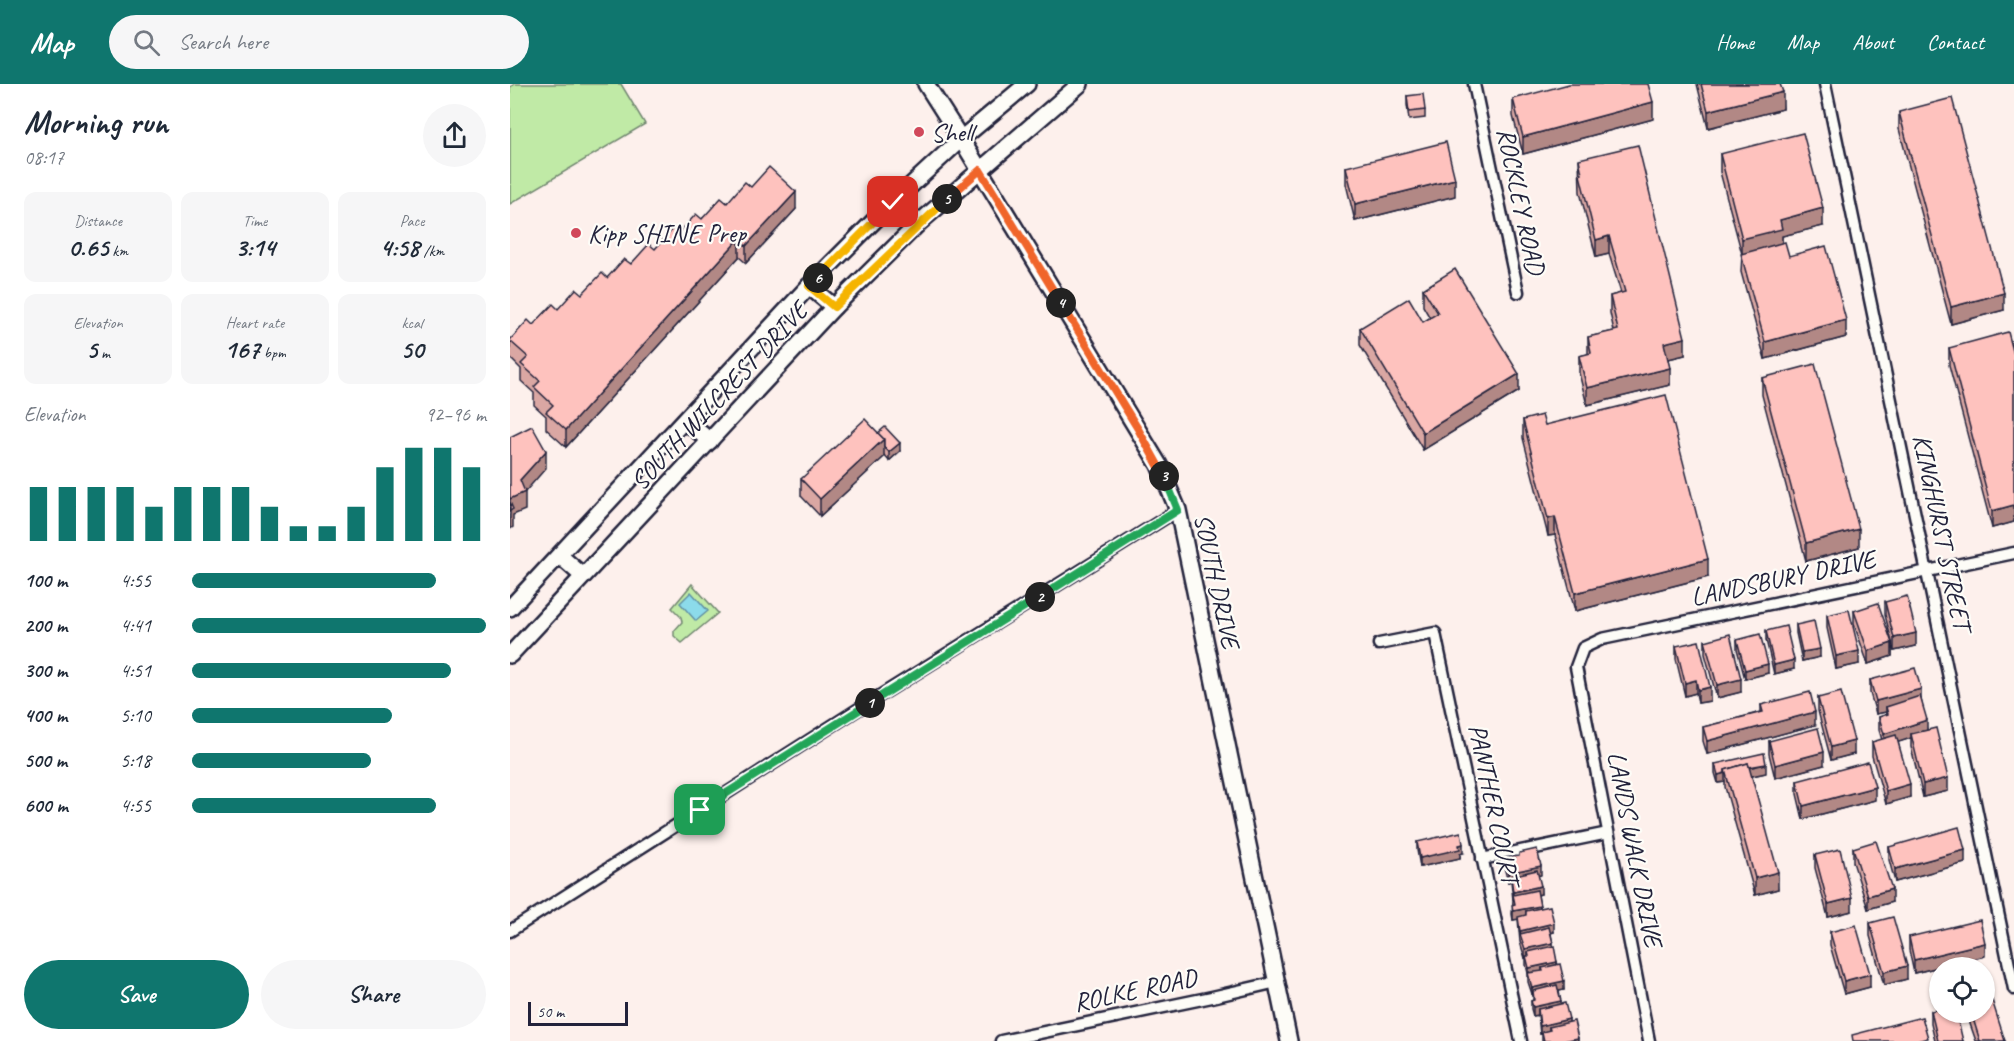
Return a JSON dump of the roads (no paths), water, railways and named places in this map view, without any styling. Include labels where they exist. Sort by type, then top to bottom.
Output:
[{"type":"main road","name":"SOUTH DRIVE","points":[[926,84],[1159,465],[1178,510],[1289,1041]]},
{"type":"main road","name":"SOUTH WILCREST DRIVE","points":[[510,608],[809,286],[893,202],[961,139],[1027,84]]},
{"type":"main road","name":"SOUTH WILCREST DRIVE","points":[[510,655],[834,307],[920,222],[1080,84]]},
{"type":"main road","points":[[809,286],[834,307]]},
{"type":"main road","points":[[685,420],[710,441]]},
{"type":"main road","points":[[560,555],[583,576]]},
{"type":"street","name":"ROCKLEY ROAD","points":[[1474,84],[1518,292]]},
{"type":"street","name":"KINGHURST STREET","points":[[1825,84],[2014,988]]},
{"type":"street","points":[[510,931],[1178,510]]},
{"type":"street","name":"LANDSBURY DRIVE","points":[[1576,666],[1583,648],[1602,639],[2014,553]]},
{"type":"street","name":"PANTHER COURT","points":[[1379,644],[1435,633],[1521,1041]]},
{"type":"street","name":"LANDS WALK DRIVE","points":[[1576,666],[1649,1041]]},
{"type":"street","points":[[1482,858],[1608,832]]},
{"type":"street","name":"ROLKE ROAD","points":[[1001,1041],[1277,982]]},
{"type":"water","points":[[691,592],[708,611],[696,621],[680,603]]},
{"type":"place","name":"Shell","points":[[919,132]]},
{"type":"place","name":"Kipp SHINE Prep","points":[[576,233]]}]
